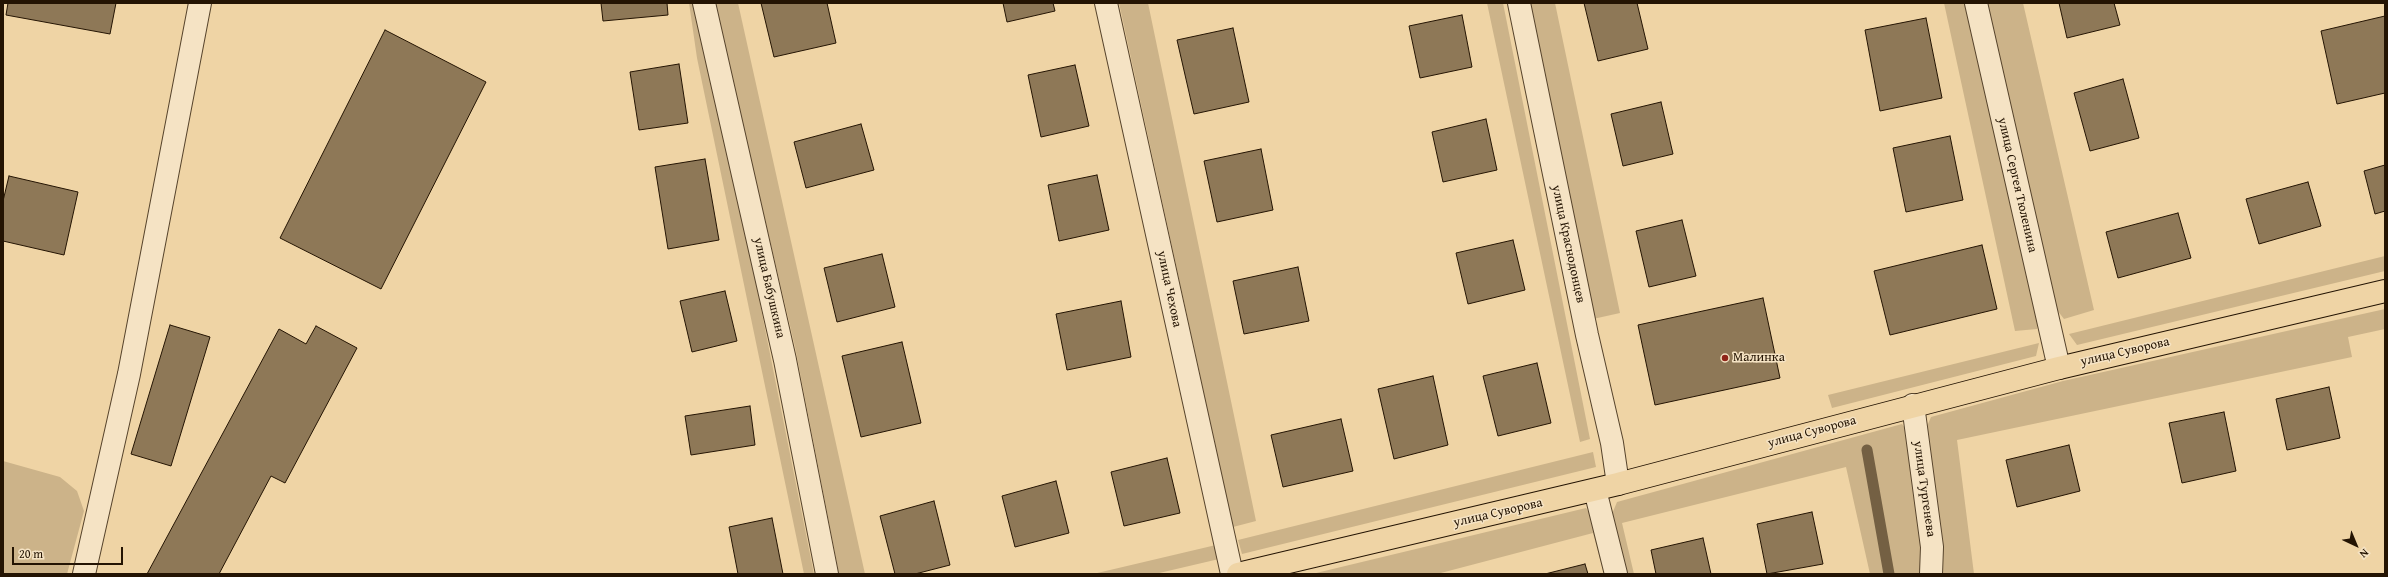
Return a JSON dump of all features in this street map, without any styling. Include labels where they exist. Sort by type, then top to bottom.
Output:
[{"type":"main road","name":"улица Суворова","points":[[1238,574],[1595,490],[1913,405],[2059,368],[2385,291]]},
{"type":"street","points":[[84,574],[129,374],[200,3]]},
{"type":"street","name":"улица Бабушкина","points":[[704,3],[785,360],[827,574]]},
{"type":"street","name":"улица Чехова","points":[[1106,3],[1232,574]]},
{"type":"street","name":"улица Краснодонцев","points":[[1519,3],[1587,335],[1612,443],[1618,484]]},
{"type":"street","name":"улица Сергея Тюленина","points":[[1976,3],[2059,368]]},
{"type":"street","name":"улица Тургенева","points":[[1913,405],[1932,547],[1931,574]]},
{"type":"street","points":[[1595,490],[1616,574]]},
{"type":"shaded area","points":[[689,3],[700,3],[814,574],[804,574],[697,58]]},
{"type":"shaded area","points":[[714,3],[738,3],[865,574],[839,574],[795,347]]},
{"type":"shaded area","points":[[1119,3],[1148,3],[1256,521],[1233,527]]},
{"type":"shaded area","points":[[1487,3],[1503,3],[1590,439],[1580,442]]},
{"type":"shaded area","points":[[1529,3],[1555,3],[1620,313],[1593,319]]},
{"type":"shaded area","points":[[1944,3],[1967,3],[2039,316],[2037,329],[2015,331]]},
{"type":"shaded area","points":[[1985,3],[2023,3],[2094,310],[2064,319],[2057,310]]},
{"type":"shaded area","points":[[2385,256],[2385,271],[2077,345],[2069,334]]},
{"type":"shaded area","points":[[2385,309],[2385,329],[2348,337],[2352,357],[1957,440],[1974,574],[1937,574],[1925,431],[1931,417],[2063,381]]},
{"type":"shaded area","points":[[2039,343],[2036,356],[1832,408],[1828,395]]},
{"type":"shaded area","points":[[1902,424],[1911,436],[1925,574],[1870,574],[1846,467],[1622,523],[1634,574],[1623,574],[1610,519],[1617,502]]},
{"type":"shaded area","points":[[1593,452],[1596,467],[1242,554],[1238,540]]},
{"type":"shaded area","points":[[3,461],[60,477],[77,491],[84,511],[67,574],[3,574]]},
{"type":"shaded area","points":[[1586,508],[1597,524],[1610,574],[1604,574],[1593,533],[1437,574],[1312,574]]},
{"type":"shaded area","points":[[1216,545],[1219,559],[1155,574],[1093,574]]},
{"type":"building","points":[[8,3],[116,3],[110,34],[6,15]]},
{"type":"building","points":[[601,3],[667,3],[668,15],[603,21]]},
{"type":"building","points":[[761,3],[827,3],[836,43],[774,57]]},
{"type":"building","points":[[1003,3],[1053,3],[1055,11],[1007,22]]},
{"type":"building","points":[[1584,3],[1637,3],[1648,49],[1598,61]]},
{"type":"building","points":[[2059,3],[2114,3],[2120,25],[2067,38]]},
{"type":"building","points":[[1462,15],[1472,67],[1420,78],[1409,26]]},
{"type":"building","points":[[2385,16],[2385,93],[2337,104],[2321,31]]},
{"type":"building","points":[[1926,18],[1942,98],[1880,111],[1865,30]]},
{"type":"building","points":[[1233,28],[1249,102],[1194,114],[1177,40]]},
{"type":"building","points":[[385,30],[486,82],[381,289],[280,238]]},
{"type":"building","points":[[679,64],[688,123],[639,130],[630,72]]},
{"type":"building","points":[[1075,65],[1089,126],[1041,137],[1028,75]]},
{"type":"building","points":[[2123,79],[2139,138],[2090,151],[2074,93]]},
{"type":"building","points":[[1661,102],[1673,154],[1623,166],[1611,114]]},
{"type":"building","points":[[1486,119],[1497,170],[1443,182],[1432,132]]},
{"type":"building","points":[[861,124],[874,170],[806,188],[794,142]]},
{"type":"building","points":[[1950,136],[1963,200],[1906,212],[1893,148]]},
{"type":"building","points":[[1261,149],[1273,210],[1217,222],[1204,161]]},
{"type":"building","points":[[705,159],[719,240],[668,249],[655,167]]},
{"type":"building","points":[[2385,165],[2385,211],[2375,214],[2364,171]]},
{"type":"building","points":[[1097,175],[1109,230],[1059,241],[1048,185]]},
{"type":"building","points":[[9,176],[78,192],[64,255],[3,241],[3,201]]},
{"type":"building","points":[[2308,182],[2321,226],[2259,244],[2246,199]]},
{"type":"building","points":[[2178,213],[2191,258],[2118,278],[2106,232]]},
{"type":"building","points":[[1682,220],[1696,276],[1649,287],[1636,231]]},
{"type":"building","points":[[1513,240],[1525,290],[1468,304],[1456,253]]},
{"type":"building","points":[[1982,245],[1997,309],[1890,335],[1874,271]]},
{"type":"building","points":[[882,254],[895,307],[837,322],[824,268]]},
{"type":"building","points":[[1298,267],[1309,321],[1244,334],[1233,281]]},
{"type":"building","points":[[725,291],[737,341],[692,352],[680,301]]},
{"type":"building","points":[[1763,298],[1780,378],[1655,405],[1638,325]]},
{"type":"building","points":[[1121,301],[1131,357],[1067,370],[1056,314]]},
{"type":"building","points":[[170,325],[210,337],[171,466],[131,454]]},
{"type":"building","points":[[316,326],[357,348],[285,483],[271,476],[219,574],[147,574],[279,329],[306,344]]},
{"type":"building","points":[[902,342],[921,423],[861,437],[842,356]]},
{"type":"building","points":[[1537,363],[1551,423],[1498,436],[1483,376]]},
{"type":"building","points":[[1433,376],[1448,445],[1394,459],[1378,389]]},
{"type":"building","points":[[2329,387],[2340,438],[2287,450],[2276,399]]},
{"type":"building","points":[[750,406],[755,445],[691,455],[685,416]]},
{"type":"building","points":[[2224,412],[2236,471],[2182,483],[2169,423]]},
{"type":"building","points":[[1341,419],[1353,471],[1283,487],[1271,435]]},
{"type":"building","points":[[2069,445],[2080,491],[2017,507],[2006,460]]},
{"type":"building","points":[[1167,458],[1180,513],[1124,526],[1111,472]]},
{"type":"building","points":[[1056,481],[1069,533],[1015,547],[1002,496]]},
{"type":"building","points":[[934,501],[950,565],[915,574],[895,574],[880,516]]},
{"type":"building","points":[[1812,512],[1823,564],[1767,574],[1757,524]]},
{"type":"building","points":[[772,518],[783,574],[738,574],[729,527]]},
{"type":"building","points":[[1703,538],[1711,574],[1656,574],[1651,550]]},
{"type":"building","points":[[1585,564],[1588,574],[1545,574]]},
{"type":"waterway","points":[[1867,450],[1889,574]]},
{"type":"place","name":"Малинка","points":[[1725,358]]}]
